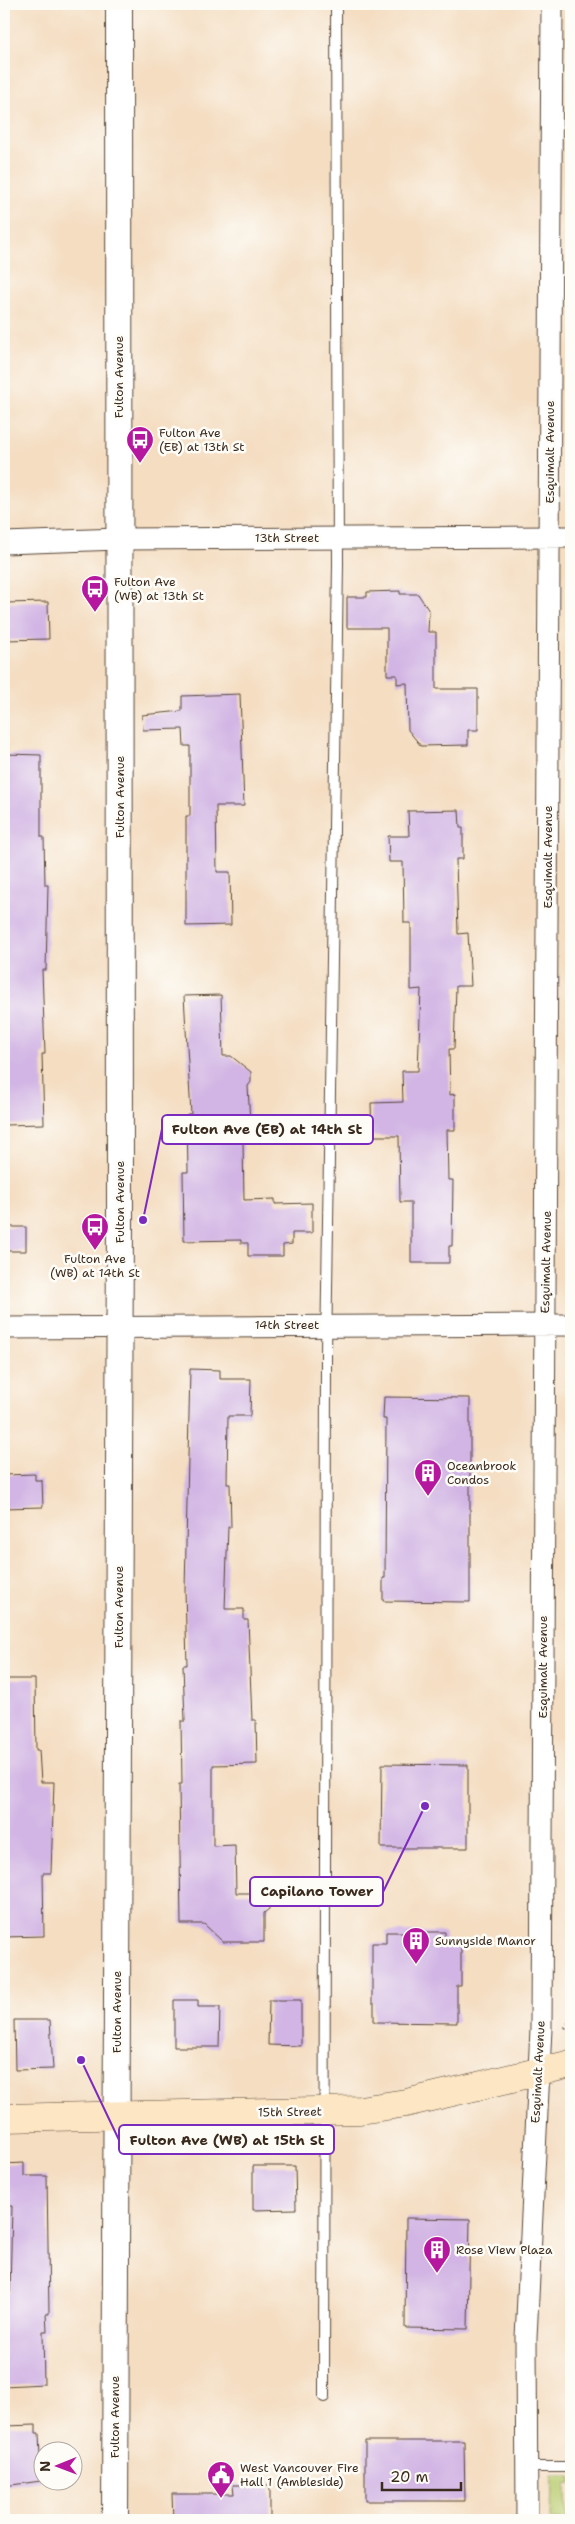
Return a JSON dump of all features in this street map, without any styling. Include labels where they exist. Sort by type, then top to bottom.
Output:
[{"type":"main road","name":"15th Street","points":[[4,2118],[118,2117],[360,2110],[406,2103],[540,2073],[571,2064]]},
{"type":"street","name":"Fulton Avenue","points":[[115,2520],[120,1326],[119,4]]},
{"type":"street","name":"Esquimalt Avenue","points":[[527,2520],[526,2338],[536,2098],[540,2073],[552,4]]},
{"type":"street","name":"13th Street","points":[[4,543],[119,539],[571,537]]},
{"type":"street","name":"14th Street","points":[[4,1328],[571,1325]]},
{"type":"lane","points":[[324,2397],[326,1325],[337,538],[336,4]]},
{"type":"lane","points":[[527,2468],[571,2467]]},
{"type":"green space","points":[[552,2476],[571,2476],[571,2484],[566,2485],[567,2520],[551,2520]]},
{"type":"building","points":[[400,591],[400,594],[418,594],[429,611],[428,632],[436,632],[436,689],[478,689],[478,730],[468,730],[468,745],[421,746],[408,730],[407,683],[397,684],[397,675],[387,675],[387,628],[347,628],[347,597],[367,597],[367,592]]},
{"type":"building","points":[[48,602],[49,639],[4,640],[4,603]]},
{"type":"building","points":[[240,694],[244,806],[216,806],[217,872],[230,872],[231,925],[186,926],[186,816],[190,816],[190,746],[184,746],[183,729],[143,730],[142,715],[182,711],[182,696]]},
{"type":"building","points":[[6,754],[41,755],[41,837],[44,837],[45,885],[48,885],[46,970],[42,970],[45,1054],[42,1054],[44,1124],[4,1125],[4,773]]},
{"type":"building","points":[[459,810],[460,828],[463,828],[463,859],[456,859],[458,934],[468,933],[471,986],[456,986],[454,1049],[449,1049],[450,1095],[455,1094],[455,1130],[447,1130],[448,1180],[453,1180],[452,1246],[449,1246],[449,1263],[411,1263],[411,1202],[400,1202],[399,1136],[372,1136],[371,1103],[403,1102],[402,1071],[418,1071],[421,989],[411,990],[411,923],[404,923],[403,862],[389,862],[388,836],[409,836],[408,811]]},
{"type":"building","points":[[221,995],[223,1056],[231,1056],[251,1072],[251,1082],[248,1086],[251,1142],[243,1142],[244,1200],[275,1199],[275,1204],[312,1203],[312,1233],[292,1233],[292,1244],[283,1245],[283,1256],[248,1256],[248,1243],[241,1243],[241,1240],[184,1241],[183,1172],[188,1172],[187,1114],[191,1114],[184,996]]},
{"type":"building","points":[[4,1227],[26,1227],[26,1251],[4,1251]]},
{"type":"building","points":[[190,1369],[220,1370],[220,1379],[251,1379],[250,1416],[228,1416],[227,1484],[230,1484],[231,1527],[228,1527],[225,1609],[244,1609],[244,1620],[248,1620],[252,1720],[256,1720],[257,1764],[213,1765],[213,1846],[235,1845],[236,1893],[262,1893],[269,1900],[269,1909],[264,1913],[264,1942],[223,1942],[204,1924],[181,1924],[179,1784],[182,1784],[181,1721],[185,1721],[183,1665],[187,1665],[185,1590]]},
{"type":"building","name":"Oceanbrook Condos","points":[[384,1397],[470,1398],[470,1602],[383,1601],[383,1578],[385,1578],[386,1419],[383,1419]]},
{"type":"building","points":[[35,1474],[35,1480],[42,1480],[43,1507],[4,1508],[4,1475]]},
{"type":"building","points":[[4,1679],[35,1679],[36,1750],[39,1750],[41,1782],[54,1782],[51,1873],[43,1873],[44,1936],[4,1937]]},
{"type":"building","points":[[382,1764],[468,1765],[468,1848],[381,1848]]},
{"type":"building","name":"Sunnyside Manor","points":[[386,1932],[445,1932],[445,1945],[461,1945],[461,1986],[457,1986],[457,2023],[374,2022],[374,2003],[372,2003],[372,1943],[386,1943]]},
{"type":"building","points":[[174,2000],[198,2000],[198,2007],[220,2007],[219,2047],[174,2047]]},
{"type":"building","points":[[269,2000],[301,2000],[301,2046],[268,2045]]},
{"type":"building","points":[[14,2020],[50,2020],[53,2069],[15,2070]]},
{"type":"building","points":[[24,2163],[24,2176],[47,2176],[49,2314],[46,2314],[47,2331],[43,2331],[44,2384],[4,2386],[4,2293],[10,2293],[12,2206],[4,2206],[4,2164]]},
{"type":"building","points":[[253,2166],[295,2166],[296,2209],[253,2210]]},
{"type":"building","name":"Rose View Plaza","points":[[406,2218],[470,2219],[468,2329],[405,2328]]},
{"type":"building","points":[[36,2425],[36,2433],[39,2433],[39,2442],[32,2442],[32,2482],[4,2486],[4,2426]]},
{"type":"building","points":[[365,2441],[464,2441],[465,2501],[365,2501]]},
{"type":"building","name":"West Vancouver Fire Hall 1 (Ambleside)","points":[[233,2485],[270,2485],[270,2520],[173,2520],[172,2494],[234,2494]]},
{"type":"place","name":"Fulton Ave (EB) at 13th St","points":[[140,464]]},
{"type":"place","name":"Fulton Ave (WB) at 13th St","points":[[95,613]]},
{"type":"place","name":"Fulton Ave (EB) at 14th St","points":[[143,1220]]},
{"type":"place","name":"Fulton Ave (WB) at 14th St","points":[[95,1251]]},
{"type":"place","name":"Oceanbrook Condos","points":[[428,1497]]},
{"type":"place","name":"Capilano Tower","points":[[425,1806]]},
{"type":"place","name":"Sunnyside Manor","points":[[416,1965]]},
{"type":"place","name":"Fulton Ave (WB) at 15th St","points":[[81,2060]]},
{"type":"place","name":"Rose View Plaza","points":[[437,2274]]},
{"type":"place","name":"West Vancouver Fire Hall 1 (Ambleside)","points":[[221,2499]]}]
